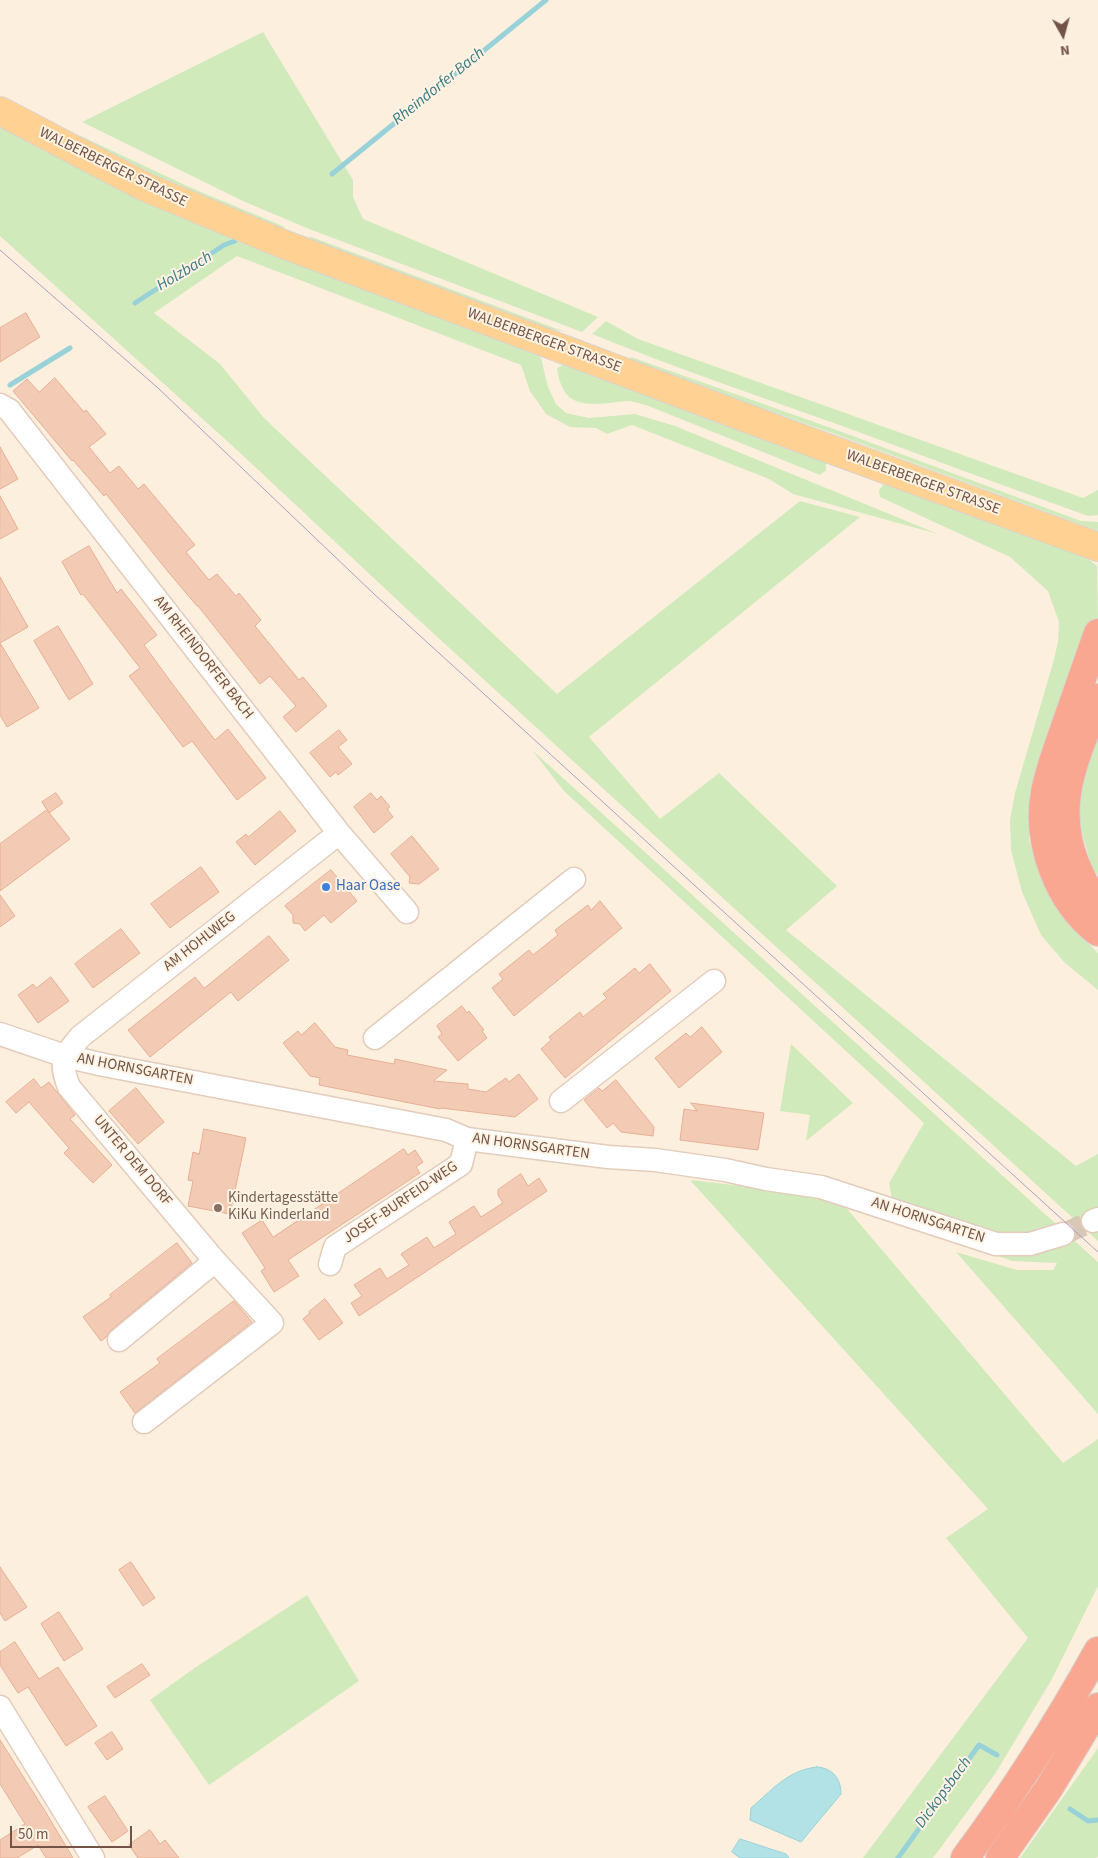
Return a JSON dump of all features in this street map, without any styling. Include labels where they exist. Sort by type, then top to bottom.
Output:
[{"type":"highway","points":[[1098,633],[1052,766],[1045,794],[1043,823],[1048,853],[1058,881],[1072,907],[1098,932]]},
{"type":"highway","points":[[1098,698],[1071,772],[1064,820],[1069,848],[1080,875],[1098,902]]},
{"type":"highway","points":[[965,1858],[1026,1772],[1098,1651]]},
{"type":"highway","points":[[1000,1858],[1049,1788],[1098,1707]]},
{"type":"main road","name":"WALBERBERGER STRASSE","points":[[0,111],[145,187],[283,244],[778,430],[1098,547]]},
{"type":"street","name":"AM RHEINDORFER BACH","points":[[0,405],[9,410],[339,833],[407,912]]},
{"type":"street","name":"AM HOHLWEG","points":[[65,1056],[80,1037],[339,833]]},
{"type":"street","points":[[375,1038],[574,879]]},
{"type":"street","points":[[561,1102],[714,981]]},
{"type":"street","name":"AN HORNSGARTEN","points":[[0,1034],[65,1056],[104,1065],[446,1130],[467,1139],[608,1157],[655,1160],[821,1187],[996,1244],[1030,1244],[1062,1234]]},
{"type":"street","name":"UNTER DEM DORF","points":[[65,1056],[63,1070],[69,1087],[215,1261],[272,1323],[144,1422]]},
{"type":"street","name":"JOSEF-BURFEID-WEG","points":[[330,1264],[335,1247],[461,1164],[466,1151],[467,1139]]},
{"type":"street","points":[[119,1340],[215,1261]]},
{"type":"street","points":[[0,1707],[92,1858]]},
{"type":"green space","points":[[263,32],[353,180],[353,197],[363,219],[598,317],[582,332],[309,229],[243,201],[82,122]]},
{"type":"green space","points":[[0,126],[527,346],[541,358],[548,387],[556,404],[566,413],[589,418],[635,414],[675,426],[938,534],[793,494],[769,479],[632,425],[607,434],[596,428],[570,427],[546,414],[530,391],[521,365],[237,256],[154,313],[220,364],[264,418],[557,694],[800,501],[860,517],[589,737],[660,819],[719,773],[837,886],[786,930],[1076,1166],[1098,1154],[1098,1208],[1084,1215],[1098,1228],[1098,1241],[410,612],[237,450],[0,236]]},
{"type":"green space","points":[[81,136],[187,186],[285,227],[279,229],[128,165],[79,141]]},
{"type":"green space","points":[[309,236],[565,332],[540,327],[313,242]]},
{"type":"green space","points":[[606,321],[638,339],[1083,498],[1098,490],[1098,515],[1088,516],[592,334]]},
{"type":"green space","points":[[631,357],[834,429],[1081,521],[1098,522],[1098,531],[832,433],[638,365],[630,359]]},
{"type":"green space","points":[[568,362],[826,461],[826,470],[820,475],[646,405],[630,401],[589,404],[573,400],[563,389],[557,368]]},
{"type":"green space","points":[[884,484],[1086,557],[1097,566],[1098,623],[1076,664],[1054,716],[1036,772],[1030,800],[1029,840],[1038,869],[1064,918],[1098,953],[1098,990],[1064,962],[1041,935],[1022,892],[1011,850],[1010,820],[1015,793],[1058,642],[1059,622],[1048,591],[1010,557],[880,497],[879,490]]},
{"type":"green space","points":[[1098,736],[1098,875],[1092,868],[1079,822],[1081,782]]},
{"type":"green space","points":[[532,750],[1098,1262],[1098,1414],[956,1252],[1017,1270],[1053,1270],[1057,1263],[1012,1261],[880,1214],[998,1254],[1017,1255],[1034,1253],[1067,1242],[1013,1242],[893,1204],[889,1183],[924,1123],[564,791]]},
{"type":"green space","points":[[791,1044],[853,1103],[806,1141],[810,1115],[780,1111]]},
{"type":"green space","points":[[690,1180],[837,1197],[1063,1463],[1098,1439],[1098,1586],[1052,1679],[995,1774],[933,1858],[863,1858],[1028,1638],[946,1538],[988,1509]]},
{"type":"green space","points":[[307,1595],[359,1681],[209,1785],[150,1700],[196,1667]]},
{"type":"green space","points":[[1098,1748],[1098,1856],[1096,1858],[1020,1858]]},
{"type":"water","points":[[817,1767],[828,1770],[835,1775],[838,1779],[841,1794],[801,1842],[750,1820],[751,1808],[773,1788],[797,1772]]},
{"type":"water","points":[[740,1839],[786,1854],[789,1858],[740,1858],[732,1852]]},
{"type":"building","points":[[26,313],[40,337],[0,362],[0,328]]},
{"type":"building","points":[[55,378],[106,434],[89,447],[110,473],[119,466],[138,489],[144,484],[195,545],[186,552],[209,580],[217,574],[236,596],[239,593],[261,620],[255,626],[299,680],[303,677],[327,706],[296,732],[283,717],[296,706],[270,676],[260,684],[106,494],[104,496],[72,461],[13,391],[27,379],[39,392]]},
{"type":"building","points":[[0,447],[18,479],[0,489]]},
{"type":"building","points":[[0,496],[18,529],[0,539]]},
{"type":"building","points":[[89,546],[117,593],[121,589],[157,635],[144,645],[215,740],[228,729],[266,778],[237,800],[192,741],[183,747],[129,676],[140,668],[83,594],[81,595],[62,562]]},
{"type":"building","points":[[0,577],[28,627],[0,643]]},
{"type":"building","points":[[58,626],[93,684],[69,700],[34,641]]},
{"type":"building","points":[[0,643],[39,708],[7,727],[0,715]]},
{"type":"building","points":[[339,730],[347,740],[338,747],[352,764],[338,775],[336,772],[330,777],[310,753]]},
{"type":"building","points":[[56,793],[63,803],[49,813],[42,802]]},
{"type":"building","points":[[371,793],[377,800],[381,796],[390,807],[387,809],[393,817],[374,833],[354,807]]},
{"type":"building","points":[[47,810],[70,839],[0,891],[0,844]]},
{"type":"building","points":[[280,811],[296,831],[255,865],[236,842],[246,834],[248,837]]},
{"type":"building","points":[[412,836],[439,869],[419,884],[409,883],[410,877],[391,854]]},
{"type":"building","points":[[201,867],[219,892],[170,928],[151,904]]},
{"type":"building","points":[[331,870],[357,901],[331,923],[324,915],[305,931],[300,924],[293,923],[293,915],[285,906]]},
{"type":"building","points":[[0,895],[15,916],[0,927]]},
{"type":"building","points":[[600,901],[622,928],[514,1016],[492,988],[503,979],[499,974],[529,950],[533,955],[558,935],[555,930],[588,905],[591,910]]},
{"type":"building","points":[[121,929],[140,953],[93,988],[75,964]]},
{"type":"building","points":[[269,936],[289,960],[238,1001],[231,992],[150,1057],[128,1030],[195,977],[204,988]]},
{"type":"building","points":[[650,964],[671,991],[565,1078],[541,1049],[551,1040],[549,1037],[580,1012],[583,1017],[607,998],[603,994],[635,968],[639,973]]},
{"type":"building","points":[[51,977],[69,1001],[38,1023],[18,995],[33,984],[36,988]]},
{"type":"building","points":[[462,1006],[467,1013],[469,1011],[484,1030],[482,1031],[487,1038],[458,1061],[438,1037],[442,1034],[437,1026]]},
{"type":"building","points":[[315,1023],[335,1047],[348,1050],[347,1055],[394,1064],[395,1059],[447,1070],[433,1081],[468,1084],[468,1089],[486,1092],[506,1078],[509,1082],[519,1074],[538,1099],[515,1117],[440,1109],[319,1085],[320,1078],[310,1076],[283,1043],[298,1031],[301,1035]]},
{"type":"building","points":[[702,1027],[722,1052],[679,1088],[655,1058],[686,1033],[690,1037]]},
{"type":"building","points":[[34,1079],[41,1088],[49,1082],[75,1115],[70,1119],[112,1165],[93,1183],[64,1153],[69,1148],[29,1102],[16,1113],[6,1102]]},
{"type":"building","points":[[616,1080],[654,1127],[653,1136],[621,1132],[613,1123],[607,1128],[584,1100],[599,1088],[602,1091]]},
{"type":"building","points":[[136,1088],[164,1122],[138,1144],[109,1111]]},
{"type":"building","points":[[691,1103],[764,1113],[758,1150],[680,1140],[684,1109],[697,1111]]},
{"type":"building","points":[[204,1129],[246,1138],[230,1214],[188,1206],[193,1181],[188,1180],[193,1152],[199,1154]]},
{"type":"building","points":[[404,1149],[408,1155],[415,1150],[423,1162],[416,1167],[420,1173],[288,1260],[299,1276],[274,1292],[261,1271],[265,1268],[242,1233],[262,1220],[273,1237]]},
{"type":"building","points":[[521,1174],[528,1186],[539,1178],[547,1191],[359,1316],[351,1303],[362,1296],[354,1285],[380,1268],[387,1279],[409,1265],[401,1254],[427,1237],[434,1248],[456,1234],[449,1222],[474,1206],[481,1217],[503,1203],[498,1195],[498,1190]]},
{"type":"building","points":[[177,1243],[192,1263],[111,1330],[101,1341],[83,1317],[111,1297],[110,1295]]},
{"type":"building","points":[[325,1299],[343,1323],[319,1340],[303,1319]]},
{"type":"building","points":[[234,1301],[252,1322],[135,1413],[120,1392],[160,1363],[157,1359]]},
{"type":"building","points":[[131,1562],[155,1598],[143,1606],[119,1570]]},
{"type":"building","points":[[0,1567],[27,1607],[5,1621],[0,1613]]},
{"type":"building","points":[[59,1612],[83,1649],[64,1661],[41,1624]]},
{"type":"building","points":[[15,1642],[39,1679],[58,1667],[97,1726],[66,1746],[28,1687],[18,1693],[0,1665],[0,1652]]},
{"type":"building","points":[[142,1664],[150,1675],[115,1698],[107,1687]]},
{"type":"building","points":[[112,1732],[123,1749],[107,1760],[95,1743]]},
{"type":"building","points":[[0,1740],[73,1858],[46,1858],[38,1845],[17,1858],[0,1858],[0,1840],[25,1824],[0,1784]]},
{"type":"building","points":[[105,1796],[128,1831],[112,1842],[88,1807]]},
{"type":"building","points":[[150,1830],[160,1844],[165,1840],[179,1858],[138,1858],[129,1845]]},
{"type":"waterway","name":"Rheindorfer Bach","points":[[332,174],[546,0]]},
{"type":"waterway","name":"Holzbach","points":[[135,303],[224,245],[235,241]]},
{"type":"waterway","name":"Holzbach","points":[[10,385],[70,348]]},
{"type":"waterway","name":"Dickopsbach","points":[[898,1858],[979,1745],[997,1755]]},
{"type":"waterway","points":[[1070,1809],[1088,1821],[1098,1820]]},
{"type":"tunnel","points":[[1063,1234],[1093,1221]]},
{"type":"tram line","points":[[0,250],[158,388],[374,594],[1098,1252]]},
{"type":"place","name":"Haar Oase","points":[[326,887]]},
{"type":"place","name":"Kindertagesstätte KiKu Kinderland","points":[[218,1208]]}]
